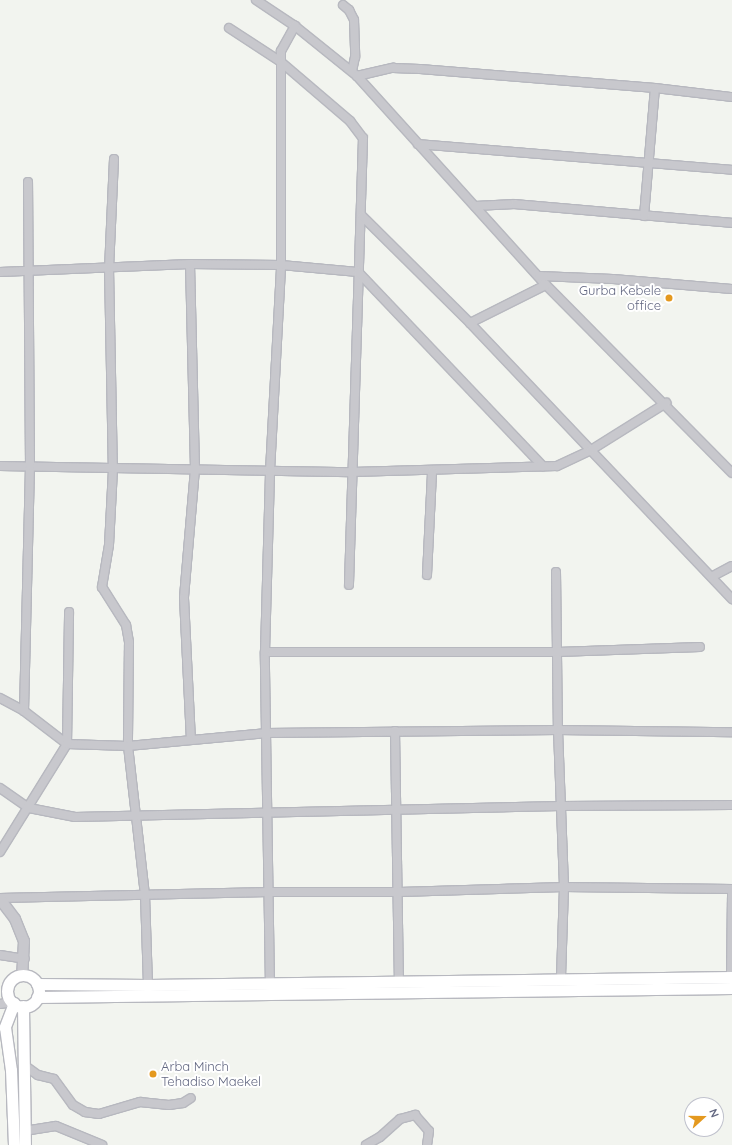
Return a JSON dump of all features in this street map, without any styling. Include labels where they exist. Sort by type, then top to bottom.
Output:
[{"type":"main road","points":[[17,1004],[32,1003],[37,997],[37,984],[31,977],[22,975],[10,983],[8,993],[17,1004],[24,1065],[25,1145]]},
{"type":"main road","points":[[37,984],[270,984],[561,979],[732,981]]},
{"type":"main road","points":[[37,997],[270,996],[732,981]]},
{"type":"main road","points":[[14,1145],[11,1070],[5,1026],[17,1004]]},
{"type":"street","points":[[256,0],[294,26],[355,73],[546,285],[666,403],[732,473]]},
{"type":"street","points":[[343,5],[349,10],[354,20],[355,73]]},
{"type":"street","points":[[270,996],[265,652],[270,471],[281,265],[281,51],[294,26]]},
{"type":"street","points":[[229,28],[281,62],[350,121],[363,138],[362,216],[358,272],[349,585]]},
{"type":"street","points":[[355,73],[393,68],[420,69],[655,88],[732,97]]},
{"type":"street","points":[[644,216],[647,163],[655,88]]},
{"type":"street","points":[[418,144],[732,170]]},
{"type":"street","points":[[114,160],[109,268],[113,469],[108,545],[102,587],[126,625],[129,642],[128,746],[145,895],[148,985]]},
{"type":"street","points":[[24,711],[30,466],[27,273],[28,182]]},
{"type":"street","points":[[475,206],[515,204],[732,223]]},
{"type":"street","points":[[362,216],[470,323],[713,576],[732,599]]},
{"type":"street","points":[[190,264],[195,469],[184,598],[191,740]]},
{"type":"street","points":[[0,272],[27,273],[190,264],[281,265],[358,272],[543,466]]},
{"type":"street","points":[[539,276],[612,279],[732,289]]},
{"type":"street","points":[[470,323],[546,285]]},
{"type":"street","points":[[0,466],[352,472],[432,471],[557,466],[591,450],[666,403]]},
{"type":"street","points":[[427,575],[432,471]]},
{"type":"street","points":[[713,576],[732,566]]},
{"type":"street","points":[[556,572],[558,730],[564,887],[561,979]]},
{"type":"street","points":[[0,852],[29,808],[67,744],[68,612]]},
{"type":"street","points":[[265,652],[557,652],[700,647]]},
{"type":"street","points":[[0,698],[24,711],[67,744],[128,746],[267,733],[558,730],[732,732]]},
{"type":"street","points":[[395,731],[399,892],[399,982]]},
{"type":"street","points":[[0,788],[29,808],[75,817],[561,806],[732,805]]},
{"type":"street","points":[[0,899],[269,892],[399,892],[564,887],[732,889],[732,981]]},
{"type":"street","points":[[0,899],[15,919],[24,941],[25,959],[22,975]]},
{"type":"street","points":[[0,955],[25,959]]},
{"type":"street","points":[[0,1004],[17,1004]]},
{"type":"street","points":[[24,1065],[38,1074],[54,1079],[73,1105],[85,1112],[99,1114],[140,1102],[169,1105],[183,1103],[191,1098]]},
{"type":"street","points":[[366,1145],[380,1137],[400,1119],[415,1115],[429,1131],[427,1145]]},
{"type":"street","points":[[24,1131],[56,1126],[102,1145]]},
{"type":"place","name":"Gurba Kebele office","points":[[669,298]]},
{"type":"place","name":"Arba Minch Tehadiso Maekel","points":[[153,1074]]}]
